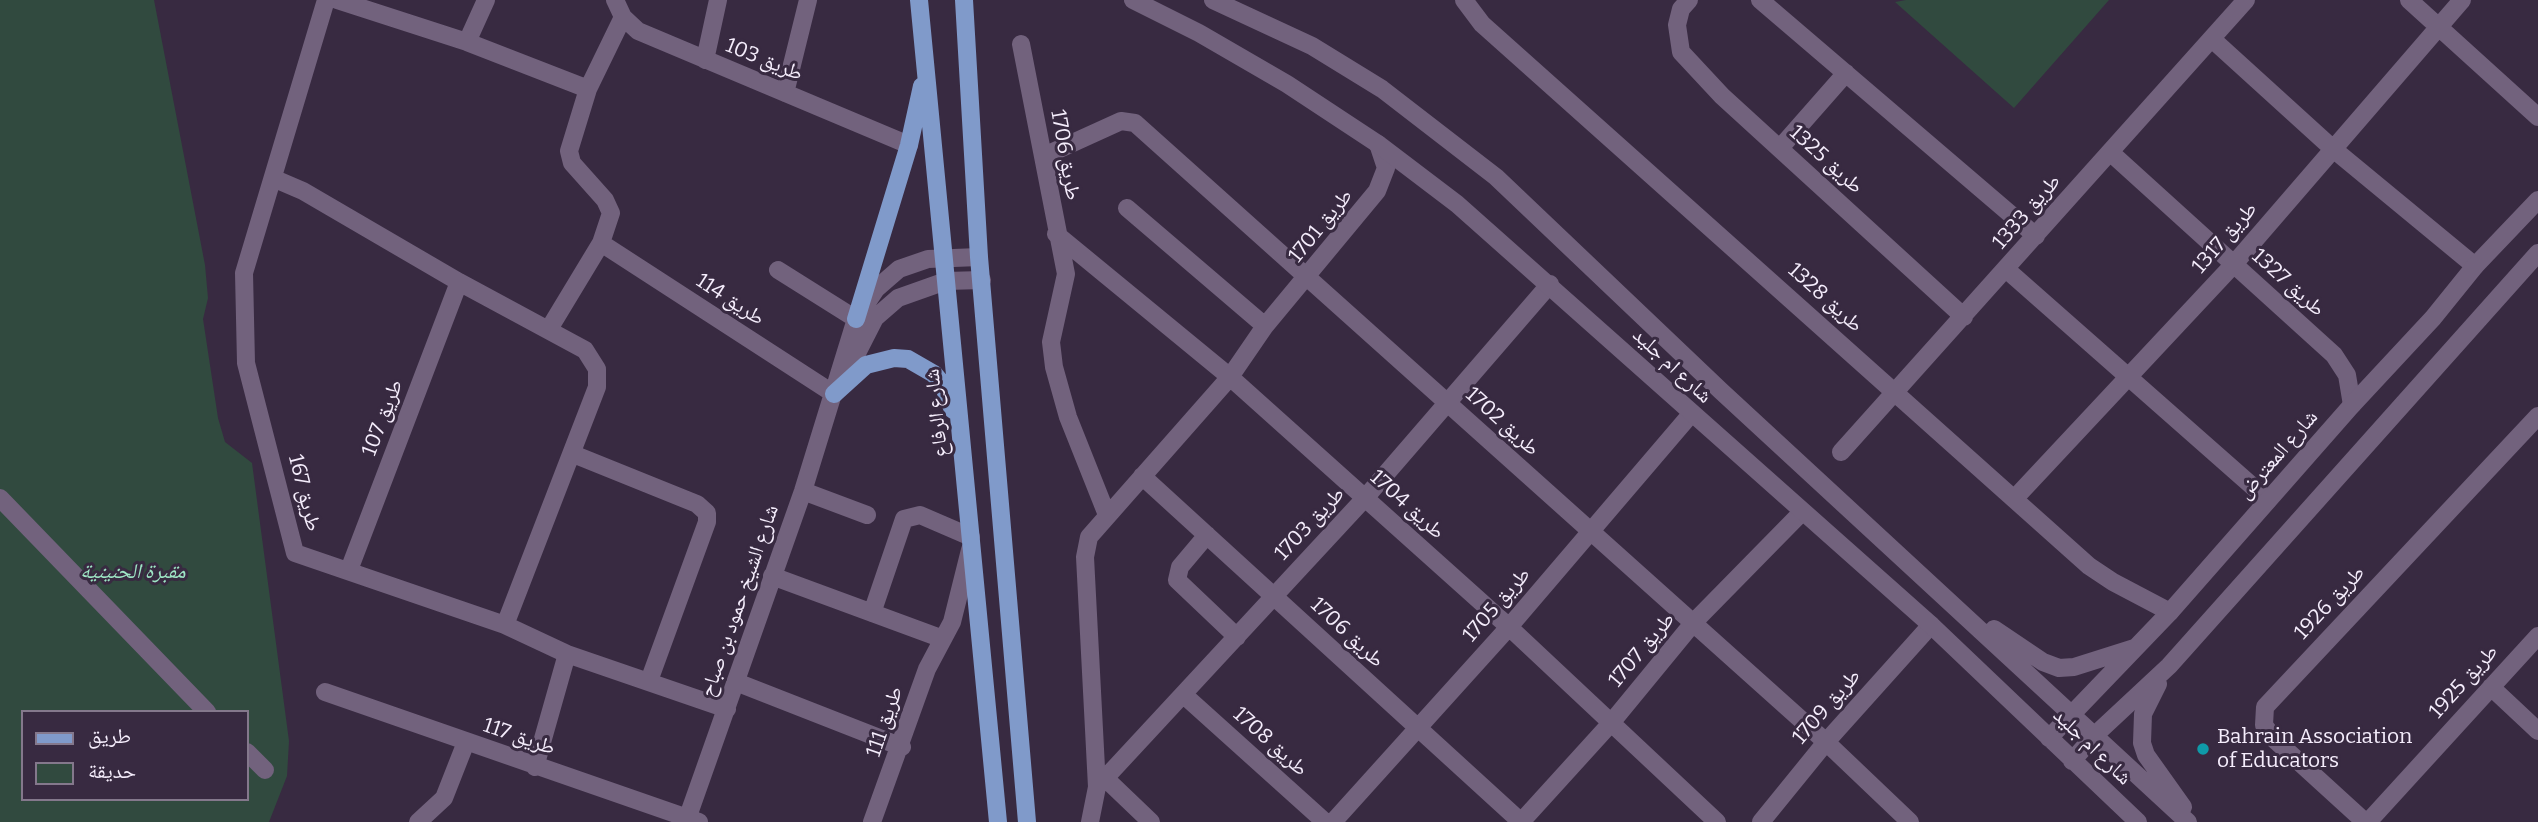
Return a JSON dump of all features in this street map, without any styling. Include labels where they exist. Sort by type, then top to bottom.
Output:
[{"type":"main road","name":"شارع الرفاع","points":[[919,0],[998,822]]},
{"type":"main road","points":[[964,0],[979,257],[1027,822]]},
{"type":"main road","points":[[966,42],[973,0]]},
{"type":"main road","points":[[856,319],[909,145],[925,69]]},
{"type":"main road","points":[[834,394],[866,365],[894,358],[908,359],[922,365],[943,385],[962,437]]},
{"type":"street","name":"طريق 167","points":[[326,0],[275,179],[244,273],[246,363],[295,553],[505,625],[567,654],[727,709]]},
{"type":"street","points":[[337,0],[467,43],[588,89]]},
{"type":"street","points":[[467,43],[486,0]]},
{"type":"street","name":"طريق 103","points":[[615,0],[623,17],[638,31],[909,145]]},
{"type":"street","points":[[705,60],[718,0]]},
{"type":"street","points":[[785,93],[808,0]]},
{"type":"street","name":"شارع ام جليد","points":[[1133,0],[1199,33],[1287,84],[1378,144],[1457,204],[1931,625],[2138,822]]},
{"type":"street","name":"شارع ام جليد","points":[[1213,0],[1234,4],[1312,46],[1382,89],[1496,177],[1615,292],[2191,822]]},
{"type":"street","points":[[1452,0],[1467,4]]},
{"type":"street","name":"طريق 1325","points":[[1689,0],[1681,9],[1677,25],[1681,52],[1722,96],[1964,317]]},
{"type":"street","points":[[1760,0],[2036,236]]},
{"type":"street","name":"طريق 1333","points":[[1841,452],[2007,270],[2246,0]]},
{"type":"street","points":[[2409,0],[2538,117]]},
{"type":"street","name":"طريق 1317","points":[[2015,498],[2234,264],[2462,0]]},
{"type":"street","name":"طريق 1328","points":[[1467,4],[1482,24],[2101,575],[2170,612]]},
{"type":"street","points":[[549,329],[601,243],[611,213],[609,206],[572,163],[569,150],[588,89],[623,17]]},
{"type":"street","points":[[2212,39],[2332,148],[2475,265]]},
{"type":"street","name":"طريق 1706","points":[[1021,44],[1044,156],[1056,234],[1066,274],[1051,342],[1054,367],[1068,416],[1107,515]]},
{"type":"street","points":[[1780,148],[1846,73]]},
{"type":"street","name":"طريق 1702","points":[[1044,156],[1121,121],[1135,123],[1694,622],[1910,822]]},
{"type":"street","name":"طريق 1701","points":[[1090,822],[1101,783],[1084,557],[1089,537],[1230,377],[1265,326],[1308,278],[1383,180],[1386,168],[1378,144]]},
{"type":"street","name":"طريق 1327","points":[[2110,152],[2339,361],[2349,382],[2352,405]]},
{"type":"street","points":[[275,179],[303,191],[459,282],[585,350],[597,369],[597,387],[573,454],[505,625]]},
{"type":"street","name":"شارع المعترض","points":[[2049,738],[2170,612],[2352,405],[2433,318],[2475,265],[2538,200]]},
{"type":"street","points":[[1128,208],[1265,326]]},
{"type":"street","name":"طريق 1704","points":[[1056,234],[1230,377],[1509,627],[1717,822]]},
{"type":"street","name":"طريق 114","points":[[601,243],[834,394]]},
{"type":"street","points":[[2072,761],[2095,735],[2169,666],[2538,253]]},
{"type":"street","name":"شارع الشيخ حمود بن صباح","points":[[691,820],[803,491],[856,319],[876,289],[899,269],[928,259],[979,257]]},
{"type":"street","points":[[778,270],[856,319]]},
{"type":"street","points":[[2007,270],[2269,500]]},
{"type":"street","name":"شارع الشيخ حمود بن صباح","points":[[834,394],[875,318],[885,308],[911,292],[946,281],[982,280]]},
{"type":"street","name":"طريق 107","points":[[349,570],[459,282]]},
{"type":"street","name":"طريق 1703","points":[[1101,783],[1185,696],[1365,498],[1550,284]]},
{"type":"street","name":"طريق 1705","points":[[1333,822],[1509,627],[1691,414]]},
{"type":"street","name":"طريق 1926","points":[[2367,822],[2274,739],[2264,724],[2265,707],[2538,416]]},
{"type":"street","points":[[573,454],[697,504],[707,513],[707,522],[649,681]]},
{"type":"street","name":"طريق 1706","points":[[1142,476],[1521,822]]},
{"type":"street","points":[[803,491],[867,515]]},
{"type":"street","points":[[0,498],[205,710]]},
{"type":"street","name":"طريق 1707","points":[[1521,822],[1611,723],[1694,622],[1802,512]]},
{"type":"street","points":[[872,613],[904,519],[920,515],[971,542]]},
{"type":"street","points":[[1207,535],[1180,566],[1177,580],[1237,638]]},
{"type":"street","name":"طريق 111","points":[[872,822],[902,747],[928,669],[951,622],[971,542]]},
{"type":"street","points":[[772,576],[943,639]]},
{"type":"street","points":[[1951,601],[2043,662],[2060,668],[2074,667],[2137,646]]},
{"type":"street","name":"طريق 1709","points":[[1761,822],[1826,742],[1931,625]]},
{"type":"street","name":"طريق 1925","points":[[2367,822],[2538,636]]},
{"type":"street","points":[[535,767],[567,654]]},
{"type":"street","points":[[2169,666],[2143,714],[2142,743],[2146,755],[2191,822]]},
{"type":"street","points":[[736,682],[902,747]]},
{"type":"street","points":[[2491,687],[2538,731]]},
{"type":"street","name":"طريق 117","points":[[325,692],[691,820]]},
{"type":"street","name":"طريق 1708","points":[[1185,696],[1325,822]]},
{"type":"street","points":[[418,822],[444,799],[466,742]]},
{"type":"street","points":[[248,753],[265,770]]},
{"type":"street","points":[[1101,783],[1151,822]]},
{"type":"green space","name":"مقبرة الحنينية","points":[[0,0],[154,0],[205,265],[208,298],[203,319],[218,418],[225,442],[252,463],[289,741],[287,776],[269,822],[0,822]]},
{"type":"green space","points":[[2109,0],[2014,108],[1895,2]]},
{"type":"place","name":"Bahrain Association of Educators","points":[[2203,749]]}]
